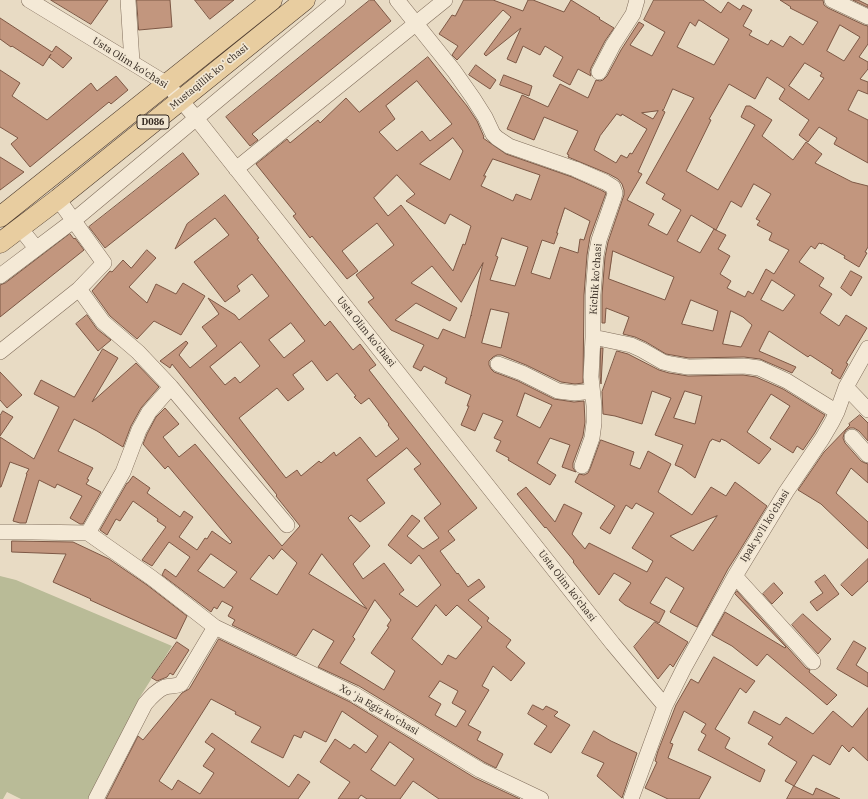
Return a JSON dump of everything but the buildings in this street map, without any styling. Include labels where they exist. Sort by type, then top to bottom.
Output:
[{"type":"main road","name":"Mustaqillik koʻchasi","points":[[0,217],[272,0]]},
{"type":"main road","name":"Mustaqillik koʻchasi","points":[[0,243],[58,199],[305,0]]},
{"type":"street","name":"Usta Olim ko'chasi","points":[[29,0],[167,84],[196,118],[613,644],[665,706]]},
{"type":"street","points":[[128,0],[132,62]]},
{"type":"street","points":[[0,276],[73,220],[338,0]]},
{"type":"street","name":"Kichik ko'chasi","points":[[397,0],[454,71],[473,98],[493,134],[497,138],[510,146],[575,169],[613,187],[615,193],[614,197],[598,240],[593,295],[593,337]]},
{"type":"street","points":[[236,169],[445,0]]},
{"type":"street","points":[[599,72],[613,45],[633,14],[637,0]]},
{"type":"street","points":[[832,0],[868,17]]},
{"type":"street","points":[[0,352],[79,289],[104,263],[58,199]]},
{"type":"street","points":[[20,228],[36,248]]},
{"type":"street","points":[[79,289],[103,322],[138,352],[171,387],[287,525]]},
{"type":"street","points":[[582,466],[592,438],[594,423],[591,377],[593,337],[631,345],[663,362],[671,364],[688,367],[744,366],[759,368],[787,381],[837,412]]},
{"type":"street","name":"Ipak yo'li ko'chasi","points":[[631,799],[665,706],[686,666],[735,576],[786,492],[822,439],[837,412],[846,387],[868,348]]},
{"type":"street","points":[[498,364],[522,373],[558,391],[575,393],[592,391]]},
{"type":"street","points":[[0,532],[88,533],[123,472],[139,430],[149,412],[171,387]]},
{"type":"street","points":[[846,387],[868,410]]},
{"type":"street","points":[[852,437],[868,455]]},
{"type":"street","name":"Xoʻja Egiz ko'chasi","points":[[88,533],[152,578],[215,627],[354,694],[480,770],[541,799]]},
{"type":"street","points":[[735,576],[812,662]]},
{"type":"street","points":[[96,799],[145,704],[154,694],[165,687],[181,684],[215,627]]},
{"type":"green space","points":[[0,576],[16,580],[172,646],[140,697],[89,799],[21,799],[7,792],[3,799],[0,799]]}]
